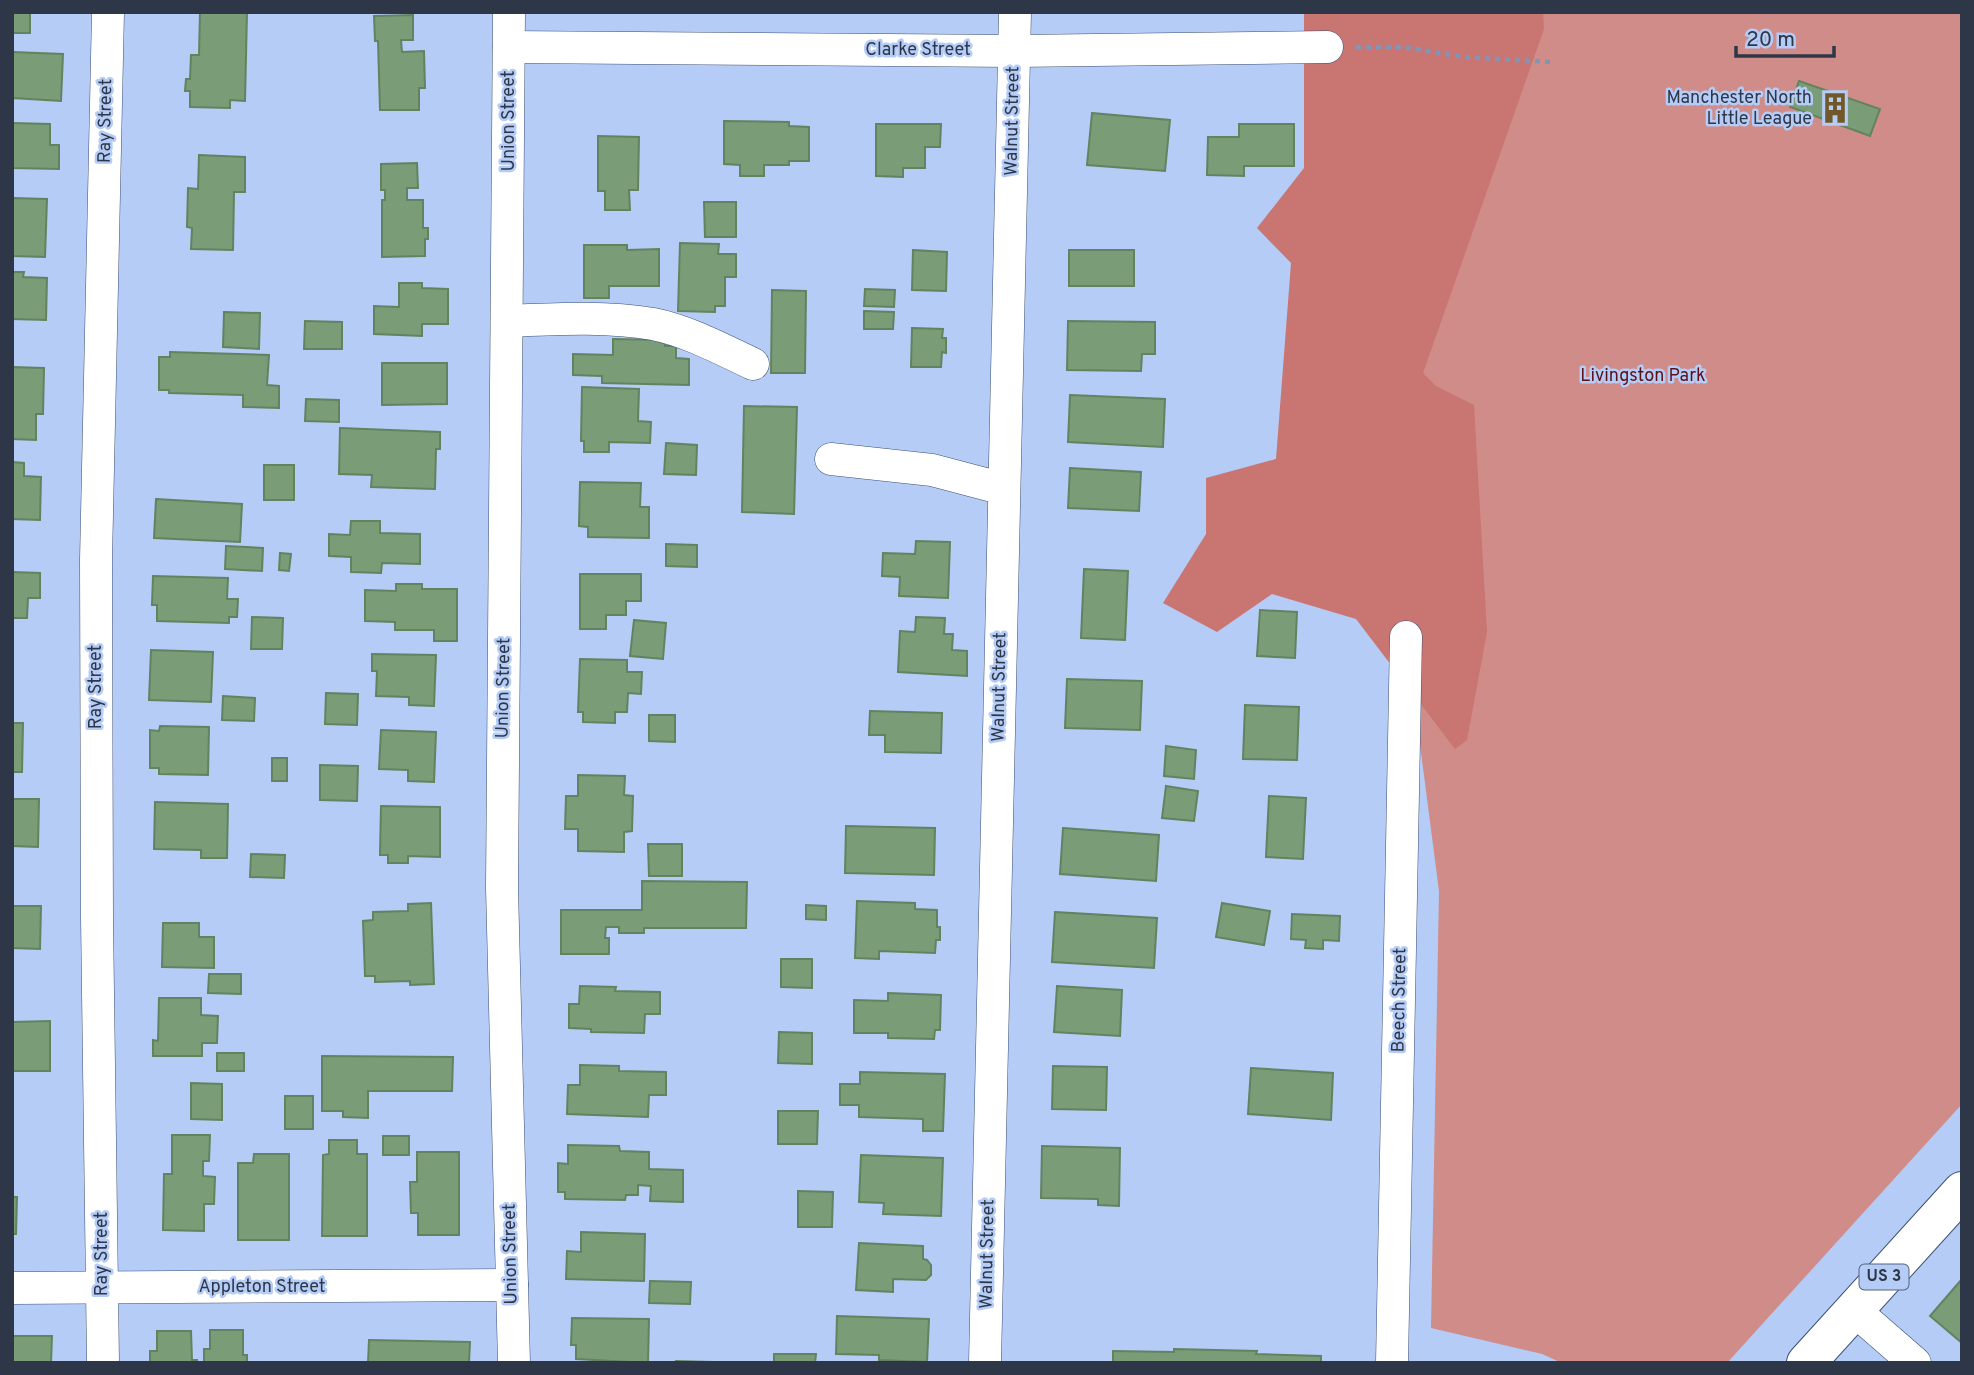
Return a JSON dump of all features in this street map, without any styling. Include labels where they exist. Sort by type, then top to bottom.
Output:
[{"type":"main road","name":"US 3","points":[[1805,1363],[1962,1191]]},
{"type":"street","name":"Ray Street","points":[[103,1363],[97,918],[96,560],[108,12]]},
{"type":"street","name":"Union Street","points":[[509,12],[502,888],[514,1363]]},
{"type":"street","name":"Walnut Street","points":[[985,1363],[1015,12]]},
{"type":"street","name":"Clarke Street","points":[[509,47],[1014,51],[1327,47]]},
{"type":"street","points":[[508,321],[615,320],[655,325],[702,340],[753,364]]},
{"type":"street","points":[[831,459],[932,470],[1004,489]]},
{"type":"street","name":"Beech Street","points":[[1392,1363],[1406,637]]},
{"type":"street","name":"Appleton Street","points":[[12,1289],[512,1285]]},
{"type":"street","points":[[1854,1310],[1915,1363]]},
{"type":"path","points":[[1327,47],[1404,47],[1463,57],[1552,62]]},
{"type":"green space","name":"Livingston Park","points":[[1348,12],[1962,12],[1962,1104],[1727,1363],[1562,1363],[1542,1354],[1431,1328],[1439,891],[1406,637]]},
{"type":"shaded area","points":[[1304,12],[1543,12],[1544,29],[1423,373],[1436,386],[1474,405],[1487,632],[1467,740],[1455,749],[1356,619],[1272,594],[1217,632],[1163,603],[1206,534],[1206,478],[1276,459],[1291,263],[1257,228],[1304,168]]},
{"type":"building","points":[[12,12],[30,12],[30,33],[12,33]]},
{"type":"building","points":[[200,12],[247,12],[245,101],[230,100],[230,108],[190,107],[190,91],[185,91],[186,79],[190,79],[191,55],[199,55]]},
{"type":"building","points":[[413,15],[413,40],[401,40],[402,52],[424,51],[425,88],[419,88],[419,110],[380,110],[378,41],[375,41],[374,16]]},
{"type":"building","points":[[12,52],[63,54],[61,101],[12,98]]},
{"type":"building","name":"Manchester North Little League","points":[[1799,81],[1880,109],[1870,136],[1790,107]]},
{"type":"building","points":[[1092,113],[1170,120],[1165,171],[1087,165]]},
{"type":"building","points":[[724,121],[789,122],[789,126],[809,127],[809,161],[789,161],[789,165],[764,165],[764,176],[740,176],[740,165],[724,164]]},
{"type":"building","points":[[12,123],[50,124],[50,145],[59,145],[59,169],[12,168]]},
{"type":"building","points":[[876,124],[941,124],[940,147],[925,147],[925,168],[903,168],[903,177],[876,176]]},
{"type":"building","points":[[1239,124],[1294,124],[1294,166],[1244,166],[1244,176],[1207,175],[1208,137],[1239,137]]},
{"type":"building","points":[[598,136],[639,137],[638,190],[629,190],[630,210],[605,210],[605,191],[598,191]]},
{"type":"building","points":[[199,155],[245,157],[245,192],[234,192],[233,250],[191,249],[192,228],[187,227],[188,188],[198,189]]},
{"type":"building","points":[[417,163],[418,188],[407,188],[407,200],[423,200],[423,228],[428,228],[425,256],[382,257],[382,200],[385,200],[385,190],[381,190],[381,164]]},
{"type":"building","points":[[12,198],[47,199],[45,257],[12,256]]},
{"type":"building","points":[[704,202],[736,202],[736,237],[705,237]]},
{"type":"building","points":[[680,243],[719,244],[718,254],[736,254],[736,277],[725,277],[725,306],[715,306],[715,312],[678,311]]},
{"type":"building","points":[[584,245],[627,245],[627,250],[659,249],[659,286],[609,286],[609,298],[584,298]]},
{"type":"building","points":[[913,250],[947,252],[946,291],[912,290]]},
{"type":"building","points":[[1069,250],[1134,250],[1134,286],[1069,286]]},
{"type":"building","points":[[12,272],[24,272],[23,277],[47,278],[46,320],[12,319]]},
{"type":"building","points":[[399,283],[422,283],[422,288],[448,289],[448,324],[422,324],[422,336],[374,334],[374,306],[399,307]]},
{"type":"building","points":[[865,289],[895,290],[894,307],[864,306]]},
{"type":"building","points":[[772,290],[806,291],[805,373],[771,373]]},
{"type":"building","points":[[864,311],[894,312],[893,329],[864,329]]},
{"type":"building","points":[[224,312],[260,313],[259,349],[223,347]]},
{"type":"building","points":[[305,321],[342,322],[342,349],[304,349]]},
{"type":"building","points":[[1068,321],[1155,322],[1155,354],[1142,354],[1141,371],[1067,370]]},
{"type":"building","points":[[912,328],[943,329],[942,338],[946,338],[946,353],[942,352],[941,367],[911,367]]},
{"type":"building","points":[[613,339],[665,340],[665,346],[676,346],[676,358],[689,359],[689,385],[602,383],[602,376],[573,375],[573,354],[613,355]]},
{"type":"building","points":[[170,352],[269,355],[267,385],[279,386],[279,408],[243,407],[243,395],[169,393],[169,390],[159,390],[159,357],[170,357]]},
{"type":"building","points":[[382,363],[447,363],[447,404],[382,405]]},
{"type":"building","points":[[12,367],[44,368],[43,414],[36,414],[36,440],[12,439]]},
{"type":"building","points":[[582,387],[639,389],[638,421],[651,422],[650,443],[609,442],[609,452],[584,452],[584,441],[581,441]]},
{"type":"building","points":[[1070,395],[1165,399],[1163,447],[1068,442]]},
{"type":"building","points":[[306,399],[339,400],[339,422],[305,421]]},
{"type":"building","points":[[744,406],[797,407],[794,514],[742,512]]},
{"type":"building","points":[[340,428],[440,432],[440,449],[436,449],[435,489],[371,487],[372,475],[339,474]]},
{"type":"building","points":[[666,443],[697,445],[696,475],[664,474]]},
{"type":"building","points":[[12,462],[24,463],[24,476],[41,477],[40,520],[12,519]]},
{"type":"building","points":[[264,465],[294,465],[294,500],[264,500]]},
{"type":"building","points":[[1070,468],[1141,472],[1139,511],[1068,508]]},
{"type":"building","points":[[580,482],[641,483],[640,507],[649,507],[649,538],[588,537],[588,527],[579,526]]},
{"type":"building","points":[[156,499],[242,504],[240,542],[154,538]]},
{"type":"building","points":[[351,521],[380,521],[380,533],[420,534],[420,564],[382,563],[381,573],[351,572],[351,557],[329,556],[329,534],[350,535]]},
{"type":"building","points":[[916,541],[950,542],[948,598],[899,596],[900,577],[882,576],[883,553],[915,554]]},
{"type":"building","points":[[666,544],[697,545],[697,567],[666,566]]},
{"type":"building","points":[[226,546],[263,548],[262,571],[225,569]]},
{"type":"building","points":[[280,553],[291,554],[289,571],[279,570]]},
{"type":"building","points":[[1084,569],[1128,571],[1125,640],[1081,638]]},
{"type":"building","points":[[12,572],[40,573],[40,598],[28,598],[27,618],[12,618]]},
{"type":"building","points":[[580,574],[641,574],[641,601],[626,601],[626,615],[606,615],[606,629],[580,629]]},
{"type":"building","points":[[153,576],[228,578],[227,599],[238,599],[237,617],[229,617],[229,623],[157,621],[157,605],[152,605]]},
{"type":"building","points":[[396,584],[422,584],[422,589],[457,589],[457,641],[434,641],[434,630],[395,630],[395,622],[365,621],[365,590],[396,591]]},
{"type":"building","points":[[1260,610],[1297,612],[1295,658],[1257,656]]},
{"type":"building","points":[[252,617],[283,618],[282,649],[251,649]]},
{"type":"building","points":[[916,617],[945,618],[944,634],[953,634],[952,650],[967,651],[967,676],[898,672],[900,631],[915,632]]},
{"type":"building","points":[[634,620],[666,623],[663,659],[630,656]]},
{"type":"building","points":[[151,650],[213,652],[211,702],[149,700]]},
{"type":"building","points":[[372,654],[436,655],[434,706],[409,705],[409,697],[376,696],[377,671],[372,671]]},
{"type":"building","points":[[580,659],[627,660],[627,672],[642,672],[641,694],[628,693],[627,712],[615,712],[615,723],[583,722],[583,712],[578,712]]},
{"type":"building","points":[[1067,679],[1142,681],[1140,730],[1065,728]]},
{"type":"building","points":[[326,693],[358,694],[357,725],[325,724]]},
{"type":"building","points":[[223,696],[255,698],[254,721],[222,720]]},
{"type":"building","points":[[1245,705],[1299,707],[1297,760],[1243,759]]},
{"type":"building","points":[[870,711],[942,713],[941,753],[885,752],[885,735],[869,735]]},
{"type":"building","points":[[649,715],[675,715],[675,742],[649,741]]},
{"type":"building","points":[[12,723],[23,723],[22,772],[12,772]]},
{"type":"building","points":[[160,726],[209,727],[208,775],[159,774],[159,768],[150,768],[150,730],[159,731]]},
{"type":"building","points":[[381,730],[436,732],[434,782],[408,781],[408,770],[379,769]]},
{"type":"building","points":[[1166,746],[1196,750],[1194,779],[1164,776]]},
{"type":"building","points":[[272,758],[287,758],[287,781],[272,781]]},
{"type":"building","points":[[320,765],[358,766],[357,801],[320,800]]},
{"type":"building","points":[[578,775],[625,776],[624,795],[633,796],[632,831],[624,832],[624,852],[578,851],[578,829],[565,829],[566,796],[578,796]]},
{"type":"building","points":[[1166,786],[1198,791],[1194,821],[1162,818]]},
{"type":"building","points":[[1269,796],[1306,798],[1303,859],[1266,857]]},
{"type":"building","points":[[12,799],[39,799],[38,847],[12,846]]},
{"type":"building","points":[[155,802],[228,804],[227,858],[201,858],[201,850],[154,849]]},
{"type":"building","points":[[381,806],[440,807],[440,857],[408,856],[408,863],[388,863],[388,855],[380,855]]},
{"type":"building","points":[[846,826],[935,828],[934,875],[845,873]]},
{"type":"building","points":[[1063,828],[1159,835],[1156,881],[1060,874]]},
{"type":"building","points":[[648,844],[682,844],[682,876],[649,876]]},
{"type":"building","points":[[251,854],[285,855],[284,878],[250,877]]},
{"type":"building","points":[[642,881],[747,882],[746,928],[644,928],[644,933],[619,933],[619,927],[606,927],[605,938],[609,938],[609,954],[561,954],[561,910],[642,910]]},
{"type":"building","points":[[857,901],[915,903],[915,909],[937,910],[940,940],[936,940],[935,953],[879,951],[879,959],[855,958]]},
{"type":"building","points":[[431,903],[434,984],[410,985],[410,981],[375,982],[375,976],[365,976],[363,921],[373,920],[373,912],[408,911],[408,904]]},
{"type":"building","points":[[1222,903],[1270,911],[1264,945],[1216,937]]},
{"type":"building","points":[[806,905],[826,906],[826,920],[806,919]]},
{"type":"building","points":[[12,906],[41,906],[40,949],[12,948]]},
{"type":"building","points":[[1055,912],[1157,918],[1154,968],[1052,962]]},
{"type":"building","points":[[1292,914],[1340,916],[1339,941],[1323,940],[1323,949],[1305,948],[1306,940],[1291,939]]},
{"type":"building","points":[[163,923],[199,923],[199,937],[214,937],[214,968],[162,967]]},
{"type":"building","points":[[781,959],[812,959],[812,988],[781,987]]},
{"type":"building","points":[[209,974],[241,974],[241,994],[208,993]]},
{"type":"building","points":[[580,986],[616,987],[615,991],[660,992],[660,1014],[645,1014],[644,1033],[591,1032],[591,1029],[569,1028],[569,1004],[579,1004]]},
{"type":"building","points":[[1057,986],[1122,990],[1120,1036],[1054,1032]]},
{"type":"building","points":[[888,993],[941,995],[940,1030],[935,1030],[934,1039],[888,1038],[888,1033],[854,1033],[854,1000],[888,1001]]},
{"type":"building","points":[[159,998],[201,998],[201,1015],[218,1016],[217,1043],[202,1043],[202,1056],[153,1056],[153,1040],[158,1041]]},
{"type":"building","points":[[50,1021],[50,1071],[12,1071],[12,1022]]},
{"type":"building","points":[[779,1032],[812,1033],[812,1064],[778,1063]]},
{"type":"building","points":[[217,1053],[244,1053],[244,1071],[217,1071]]},
{"type":"building","points":[[322,1056],[453,1057],[452,1091],[368,1091],[368,1118],[343,1117],[343,1111],[322,1111]]},
{"type":"building","points":[[580,1065],[619,1066],[619,1071],[666,1072],[666,1095],[649,1095],[648,1117],[567,1114],[568,1085],[580,1085]]},
{"type":"building","points":[[1053,1066],[1107,1067],[1106,1110],[1052,1109]]},
{"type":"building","points":[[1251,1068],[1333,1073],[1331,1120],[1248,1114]]},
{"type":"building","points":[[860,1072],[945,1074],[943,1131],[923,1131],[923,1119],[859,1117],[859,1105],[840,1105],[840,1084],[860,1084]]},
{"type":"building","points":[[191,1083],[222,1084],[222,1120],[191,1119]]},
{"type":"building","points":[[285,1096],[313,1096],[313,1129],[285,1129]]},
{"type":"building","points":[[778,1111],[818,1111],[817,1144],[778,1144]]},
{"type":"building","points":[[172,1135],[210,1135],[209,1161],[203,1161],[203,1176],[215,1177],[214,1204],[204,1204],[204,1231],[163,1230],[164,1174],[172,1174]]},
{"type":"building","points":[[383,1136],[409,1136],[409,1155],[383,1155]]},
{"type":"building","points":[[329,1140],[357,1140],[357,1154],[367,1154],[367,1236],[322,1236],[323,1155],[329,1154]]},
{"type":"building","points":[[568,1145],[619,1146],[620,1151],[649,1152],[649,1169],[683,1170],[683,1202],[650,1201],[651,1186],[638,1185],[638,1195],[626,1195],[625,1200],[565,1199],[565,1192],[558,1192],[558,1163],[568,1164]]},
{"type":"building","points":[[1042,1146],[1120,1148],[1119,1206],[1098,1205],[1098,1199],[1041,1198]]},
{"type":"building","points":[[417,1152],[459,1152],[459,1235],[418,1235],[418,1213],[411,1213],[410,1182],[417,1182]]},
{"type":"building","points":[[254,1154],[289,1154],[289,1240],[238,1240],[238,1163],[253,1163]]},
{"type":"building","points":[[861,1155],[943,1158],[941,1216],[883,1214],[884,1203],[859,1202]]},
{"type":"building","points":[[798,1191],[833,1192],[832,1227],[798,1227]]},
{"type":"building","points":[[12,1197],[17,1197],[16,1234],[12,1234]]},
{"type":"building","points":[[581,1232],[645,1234],[644,1281],[566,1279],[567,1251],[581,1252]]},
{"type":"building","points":[[859,1243],[923,1246],[923,1259],[931,1265],[931,1275],[926,1280],[893,1279],[893,1292],[856,1290]]},
{"type":"building","points":[[1962,1279],[1962,1343],[1930,1316]]},
{"type":"building","points":[[650,1281],[691,1282],[690,1304],[649,1303]]},
{"type":"building","points":[[837,1316],[929,1319],[927,1362],[879,1360],[879,1355],[836,1354]]},
{"type":"building","points":[[572,1318],[649,1319],[648,1363],[576,1359],[576,1345],[571,1345]]},
{"type":"building","points":[[210,1330],[243,1330],[243,1355],[247,1355],[247,1363],[204,1363],[204,1349],[210,1349]]},
{"type":"building","points":[[157,1331],[191,1331],[192,1360],[197,1360],[197,1363],[150,1363],[150,1351],[157,1351]]},
{"type":"building","points":[[12,1336],[52,1336],[51,1363],[12,1363]]},
{"type":"building","points":[[369,1340],[470,1342],[469,1363],[368,1363]]},
{"type":"building","points":[[1174,1349],[1321,1356],[1321,1363],[1113,1363],[1113,1351],[1174,1352]]},
{"type":"building","points":[[774,1354],[816,1354],[815,1363],[774,1363]]},
{"type":"building","points":[[712,1362],[712,1363],[676,1363]]},
{"type":"place","name":"Manchester North Little League","points":[[1835,108]]}]
